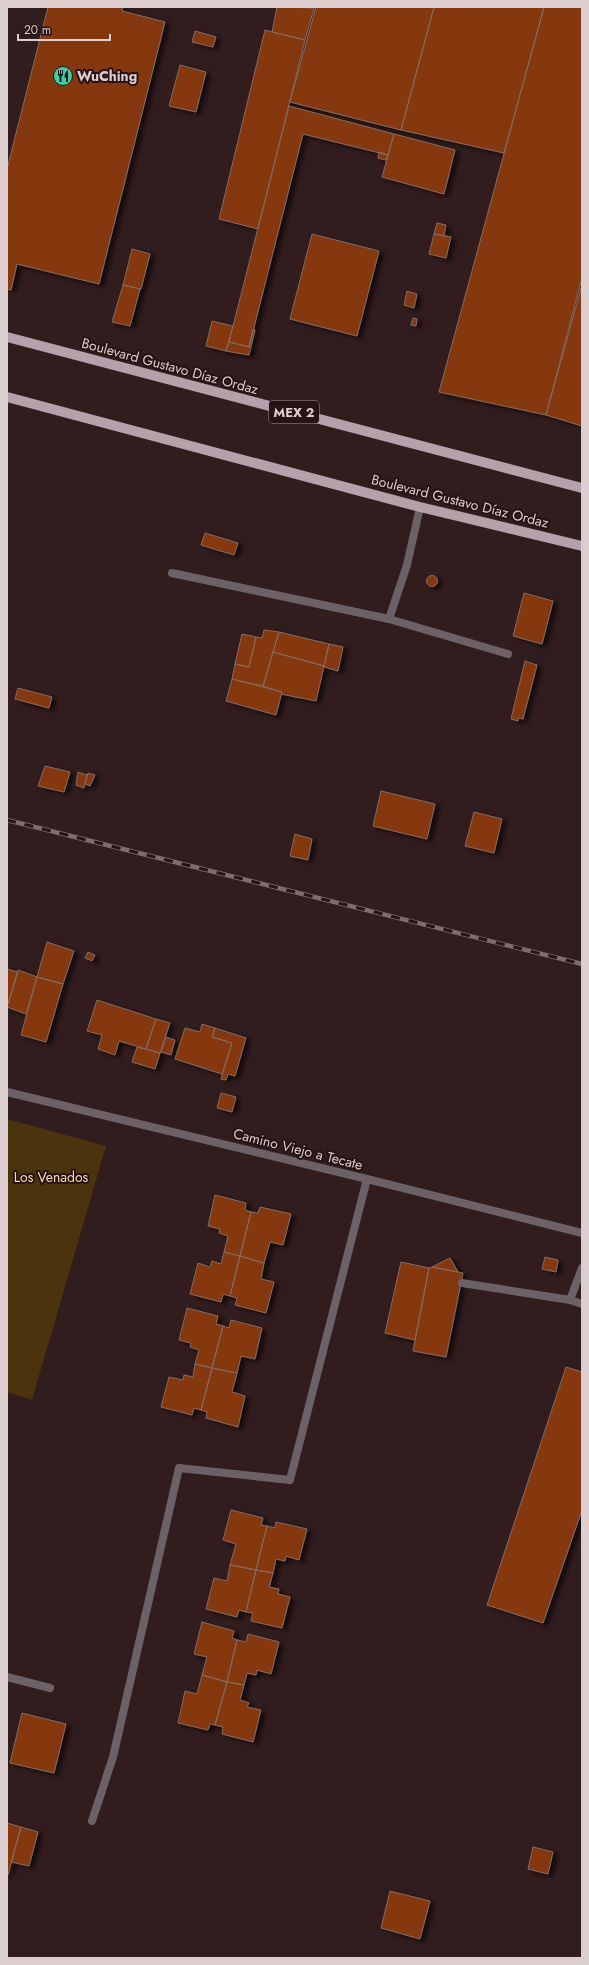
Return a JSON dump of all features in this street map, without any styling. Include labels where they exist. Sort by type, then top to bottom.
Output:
[{"type":"main road","name":"Boulevard Gustavo Díaz Ordaz","points":[[7,337],[582,488]]},
{"type":"main road","name":"Boulevard Gustavo Díaz Ordaz","points":[[7,397],[420,507],[582,546]]},
{"type":"street","points":[[389,619],[407,565],[420,507]]},
{"type":"street","points":[[172,573],[389,619],[508,654]]},
{"type":"street","name":"Camino Viejo a Tecate","points":[[7,1092],[367,1179],[582,1233]]},
{"type":"street","points":[[92,1821],[113,1757],[179,1468],[290,1480],[367,1179]]},
{"type":"street","points":[[570,1300],[582,1268]]},
{"type":"street","points":[[462,1283],[570,1300],[582,1304]]},
{"type":"street","points":[[7,1676],[50,1688]]},
{"type":"green space","name":"Los Venados","points":[[7,1119],[106,1146],[32,1400],[7,1392]]},
{"type":"building","points":[[48,7],[123,7],[122,11],[165,22],[99,284],[17,264],[11,290],[7,289],[7,169]]},
{"type":"building","points":[[277,7],[314,8],[305,40],[272,32]]},
{"type":"building","points":[[316,7],[434,7],[401,130],[290,102]]},
{"type":"building","points":[[434,7],[544,7],[504,153],[401,130]]},
{"type":"building","points":[[544,7],[582,7],[582,278],[546,415],[439,392]]},
{"type":"building","points":[[265,30],[305,40],[258,229],[219,219]]},
{"type":"building","points":[[195,31],[216,37],[213,47],[192,42]]},
{"type":"building","points":[[180,65],[206,72],[196,112],[169,106]]},
{"type":"building","points":[[289,106],[394,134],[388,155],[303,134],[249,347],[229,342]]},
{"type":"building","points":[[394,134],[455,150],[444,194],[382,177]]},
{"type":"building","points":[[379,152],[388,155],[386,160],[378,158]]},
{"type":"building","points":[[437,223],[446,225],[444,236],[434,234]]},
{"type":"building","points":[[312,234],[379,251],[357,336],[290,319]]},
{"type":"building","points":[[434,234],[451,237],[446,258],[429,254]]},
{"type":"building","points":[[132,249],[150,254],[141,289],[123,285]]},
{"type":"building","points":[[123,285],[140,289],[130,326],[112,322]]},
{"type":"building","points":[[582,285],[582,426],[546,415]]},
{"type":"building","points":[[407,291],[417,294],[414,308],[404,305]]},
{"type":"building","points":[[413,318],[417,319],[416,326],[411,325]]},
{"type":"building","points":[[212,321],[233,326],[226,351],[206,346]]},
{"type":"building","points":[[253,329],[255,330],[249,355],[226,351],[229,342],[249,347]]},
{"type":"building","points":[[205,533],[238,543],[234,555],[201,545]]},
{"type":"building","points":[[432,575],[436,577],[438,581],[436,585],[432,587],[428,585],[426,581],[428,577]]},
{"type":"building","points":[[524,593],[553,601],[542,644],[513,636]]},
{"type":"building","points":[[264,630],[279,632],[263,686],[232,679],[235,664],[249,667],[256,637],[262,638]]},
{"type":"building","points":[[279,632],[329,644],[324,666],[273,652]]},
{"type":"building","points":[[242,634],[256,637],[249,667],[235,664]]},
{"type":"building","points":[[329,644],[343,647],[338,671],[324,667]]},
{"type":"building","points":[[273,652],[324,666],[316,701],[281,694],[282,692],[263,686]]},
{"type":"building","points":[[525,661],[537,665],[523,719],[519,718],[518,721],[511,719]]},
{"type":"building","points":[[232,679],[282,692],[276,715],[226,701]]},
{"type":"building","points":[[18,688],[52,697],[49,708],[15,699]]},
{"type":"building","points":[[45,766],[70,772],[64,792],[38,786]]},
{"type":"building","points":[[78,772],[87,775],[84,788],[76,785]]},
{"type":"building","points":[[88,773],[95,775],[90,786],[85,784]]},
{"type":"building","points":[[381,791],[435,804],[427,839],[373,826]]},
{"type":"building","points":[[474,812],[502,819],[494,853],[465,846]]},
{"type":"building","points":[[295,834],[312,839],[308,860],[290,856]]},
{"type":"building","points":[[47,942],[74,951],[63,984],[37,977]]},
{"type":"building","points":[[88,952],[95,955],[92,961],[85,958]]},
{"type":"building","points":[[7,969],[18,972],[8,1004],[7,1004]]},
{"type":"building","points":[[18,970],[37,977],[26,1014],[7,1007]]},
{"type":"building","points":[[37,977],[63,984],[46,1042],[21,1035]]},
{"type":"building","points":[[97,1000],[156,1019],[146,1049],[119,1041],[115,1055],[98,1049],[102,1035],[87,1031]]},
{"type":"building","points":[[156,1019],[170,1023],[160,1053],[146,1049]]},
{"type":"building","points":[[202,1024],[215,1028],[212,1037],[232,1043],[222,1074],[175,1059],[185,1028],[200,1032]]},
{"type":"building","points":[[215,1028],[246,1038],[235,1076],[228,1074],[226,1080],[221,1079],[232,1043],[212,1037]]},
{"type":"building","points":[[166,1037],[175,1040],[171,1055],[161,1052]]},
{"type":"building","points":[[137,1047],[160,1053],[155,1069],[132,1062]]},
{"type":"building","points":[[221,1093],[236,1097],[232,1112],[217,1108]]},
{"type":"building","points":[[215,1195],[246,1203],[245,1210],[251,1212],[240,1256],[224,1252],[228,1236],[219,1233],[220,1229],[208,1226]]},
{"type":"building","points":[[260,1207],[291,1214],[283,1245],[270,1242],[264,1263],[240,1256],[251,1212],[258,1213]]},
{"type":"building","points":[[224,1252],[240,1256],[230,1296],[223,1294],[221,1302],[190,1294],[198,1263],[210,1267],[212,1261],[221,1264]]},
{"type":"building","points":[[240,1256],[264,1263],[261,1279],[274,1282],[266,1313],[235,1305],[237,1298],[230,1296]]},
{"type":"building","points":[[545,1257],[558,1260],[556,1272],[542,1269]]},
{"type":"building","points":[[450,1258],[458,1272],[432,1267]]},
{"type":"building","points":[[401,1262],[429,1268],[415,1340],[385,1333]]},
{"type":"building","points":[[432,1267],[463,1273],[446,1357],[413,1351],[429,1268]]},
{"type":"building","points":[[187,1308],[218,1316],[216,1324],[223,1326],[212,1368],[195,1364],[199,1350],[190,1347],[191,1343],[179,1340]]},
{"type":"building","points":[[231,1320],[262,1328],[255,1359],[241,1356],[237,1373],[212,1368],[223,1326],[229,1328]]},
{"type":"building","points":[[195,1364],[212,1368],[201,1410],[194,1408],[192,1415],[161,1407],[169,1377],[183,1380],[184,1375],[193,1377]]},
{"type":"building","points":[[566,1367],[582,1372],[582,1510],[543,1623],[487,1605]]},
{"type":"building","points":[[212,1368],[237,1373],[232,1392],[245,1396],[238,1427],[206,1418],[207,1412],[201,1410]]},
{"type":"building","points":[[231,1510],[263,1518],[261,1525],[267,1526],[256,1570],[230,1565],[236,1544],[223,1540]]},
{"type":"building","points":[[276,1522],[307,1529],[299,1560],[286,1556],[285,1561],[276,1559],[273,1573],[256,1570],[267,1526],[275,1528]]},
{"type":"building","points":[[230,1565],[256,1570],[246,1612],[239,1610],[237,1617],[206,1609],[214,1578],[227,1581]]},
{"type":"building","points":[[256,1570],[273,1573],[269,1587],[279,1589],[278,1594],[290,1597],[282,1628],[251,1621],[253,1613],[246,1612]]},
{"type":"building","points":[[202,1622],[234,1631],[232,1638],[237,1640],[227,1682],[202,1675],[207,1657],[194,1654]]},
{"type":"building","points":[[248,1634],[279,1642],[271,1674],[257,1670],[256,1675],[247,1673],[244,1685],[227,1682],[237,1640],[246,1642]]},
{"type":"building","points":[[202,1675],[227,1682],[215,1725],[210,1724],[208,1730],[178,1723],[185,1691],[197,1694]]},
{"type":"building","points":[[227,1682],[244,1685],[240,1700],[249,1703],[247,1707],[261,1710],[253,1742],[222,1734],[223,1727],[215,1725]]},
{"type":"building","points":[[22,1713],[66,1724],[54,1773],[10,1763]]},
{"type":"building","points":[[7,1823],[21,1827],[8,1875],[7,1875]]},
{"type":"building","points":[[21,1827],[38,1832],[29,1866],[11,1862]]},
{"type":"building","points":[[533,1847],[553,1852],[548,1874],[528,1869]]},
{"type":"building","points":[[390,1891],[430,1901],[420,1939],[381,1928]]},
{"type":"railway","points":[[7,820],[582,964]]},
{"type":"place","name":"WuChing","points":[[63,76]]}]
